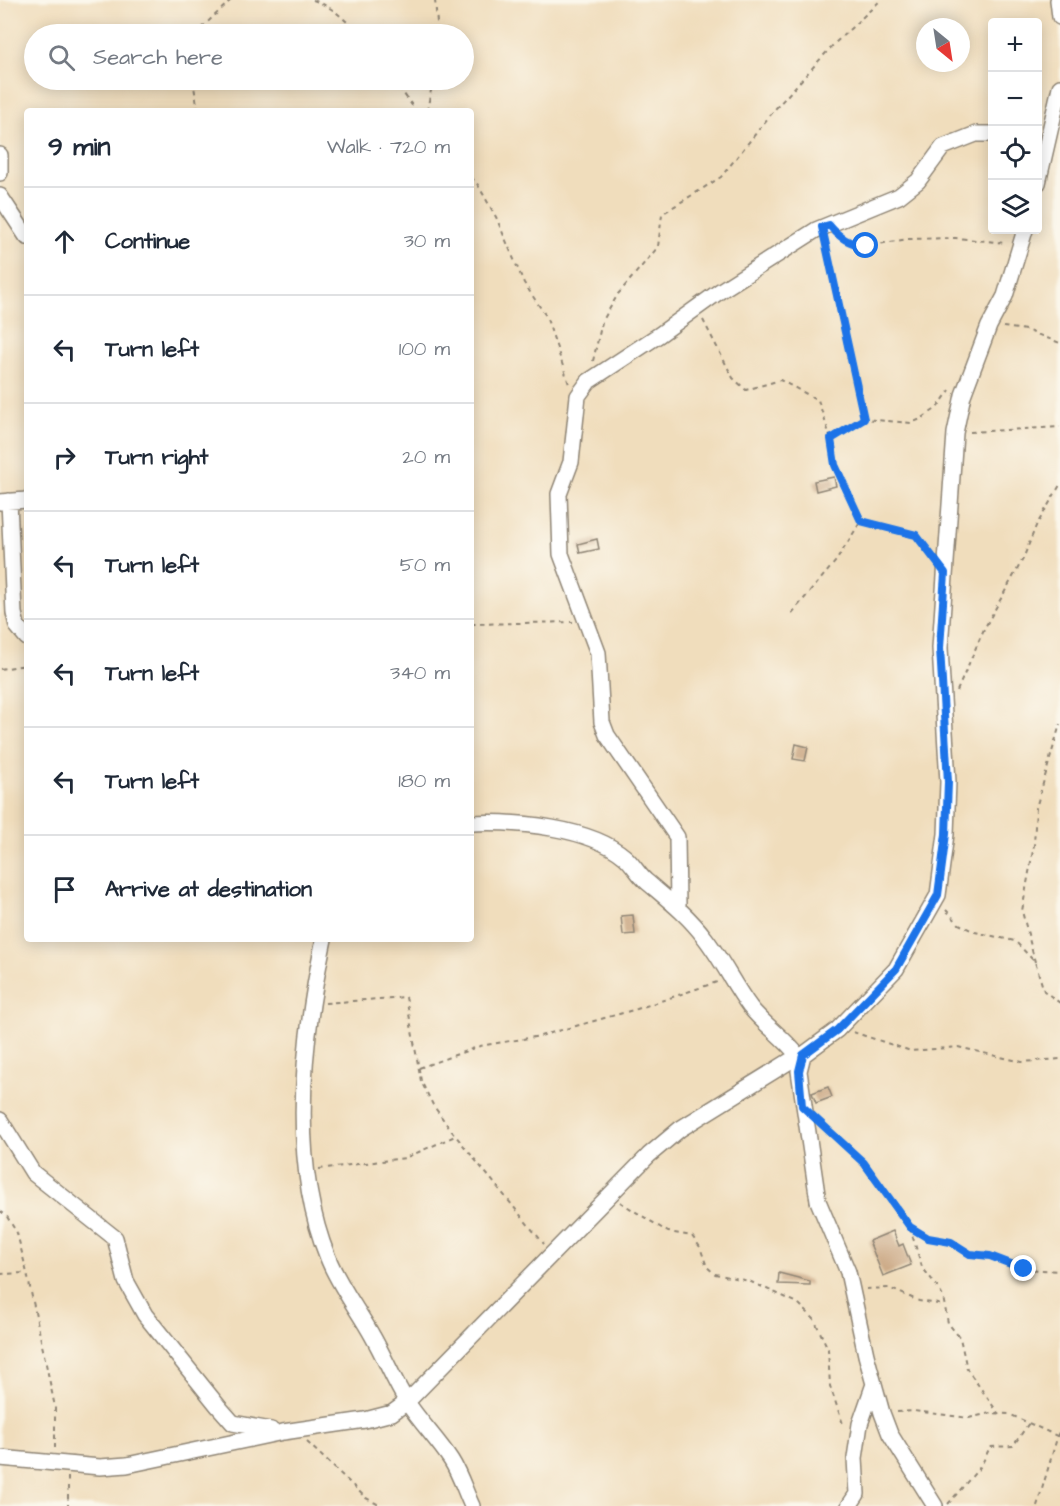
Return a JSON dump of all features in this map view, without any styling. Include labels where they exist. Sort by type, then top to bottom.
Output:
[{"type":"street","points":[[1058,0],[1060,17]]},
{"type":"street","points":[[1042,148],[1060,87]]},
{"type":"street","points":[[678,906],[677,837],[605,729],[598,653],[561,554],[559,494],[571,462],[578,396],[589,381],[825,226],[899,196],[918,181],[943,147],[976,134],[988,134]]},
{"type":"street","points":[[0,155],[0,173]]},
{"type":"street","points":[[0,196],[24,232]]},
{"type":"street","points":[[0,1458],[63,1465],[127,1465],[289,1431],[365,1420],[392,1413],[407,1402],[608,1198],[680,1129],[837,1030],[896,969],[938,895],[946,834],[948,782],[940,648],[956,433],[963,395],[989,326],[1005,296],[1023,237]]},
{"type":"street","points":[[24,500],[4,502],[14,613],[17,626],[24,634]]},
{"type":"street","points":[[474,823],[509,823],[585,836],[604,844],[624,857],[645,880],[678,906],[705,938],[763,1022],[785,1039],[800,1055],[802,1106],[818,1200],[848,1272],[874,1383],[890,1434],[935,1506]]},
{"type":"street","points":[[323,942],[310,1004],[304,1123],[305,1171],[315,1217],[328,1258],[407,1402],[452,1462],[472,1506]]},
{"type":"street","points":[[0,1120],[14,1148],[33,1173],[115,1238],[126,1281],[145,1315],[232,1423],[289,1431]]},
{"type":"street","points":[[849,1506],[857,1494],[855,1458],[860,1424],[874,1383]]},
{"type":"path","points":[[206,24],[231,0]]},
{"type":"path","points":[[313,0],[327,5],[349,24]]},
{"type":"path","points":[[435,0],[437,24]]},
{"type":"path","points":[[589,381],[602,322],[618,294],[658,247],[662,214],[721,177],[776,108],[834,44],[881,0]]},
{"type":"path","points":[[195,90],[198,108]]},
{"type":"path","points":[[401,90],[414,108]]},
{"type":"path","points":[[428,108],[431,90]]},
{"type":"path","points":[[474,180],[496,217],[524,283],[546,316],[576,406]]},
{"type":"path","points":[[825,226],[852,244],[866,246],[908,239],[1023,237]]},
{"type":"path","points":[[825,226],[864,419]]},
{"type":"path","points":[[697,308],[734,378],[746,390],[780,380],[814,398],[821,407],[831,439],[835,465],[861,521]]},
{"type":"path","points":[[989,326],[1026,330],[1060,343]]},
{"type":"path","points":[[831,439],[864,419],[911,423],[937,408],[952,388]]},
{"type":"path","points":[[956,433],[1060,427]]},
{"type":"path","points":[[955,696],[984,629],[1023,559],[1036,526],[1060,485]]},
{"type":"path","points":[[861,521],[916,535],[945,573]]},
{"type":"path","points":[[792,613],[836,561],[861,521]]},
{"type":"path","points":[[474,624],[587,622]]},
{"type":"path","points":[[0,669],[24,665]]},
{"type":"path","points":[[1060,724],[1036,808],[1034,845],[1022,911],[1040,984],[1060,1003]]},
{"type":"path","points":[[938,895],[942,906],[959,924],[975,932],[1015,941],[1035,962]]},
{"type":"path","points":[[419,1068],[480,1046],[540,1036],[637,1009],[731,977]]},
{"type":"path","points":[[310,1004],[404,995],[408,999],[421,1081],[433,1105],[455,1136],[554,1255]]},
{"type":"path","points":[[837,1030],[874,1037],[911,1051],[958,1047],[1022,1062],[1060,1059]]},
{"type":"path","points":[[802,1106],[864,1163],[910,1227],[922,1267],[937,1286],[948,1323],[963,1346],[967,1369],[998,1413]]},
{"type":"path","points":[[305,1171],[405,1158],[455,1136]]},
{"type":"path","points":[[608,1198],[627,1204],[668,1232],[692,1236],[700,1247],[707,1267],[715,1274],[749,1281],[798,1303],[814,1319],[828,1349],[830,1386],[845,1428]]},
{"type":"path","points":[[0,1211],[6,1215],[17,1233],[27,1273],[55,1407],[68,1506]]},
{"type":"path","points":[[910,1227],[928,1238],[951,1242],[970,1254],[990,1256],[1024,1269],[1060,1271]]},
{"type":"path","points":[[0,1274],[27,1273]]},
{"type":"path","points":[[851,1290],[889,1288],[919,1301],[944,1305]]},
{"type":"path","points":[[882,1413],[914,1411],[969,1418],[998,1413],[1009,1414],[1057,1436]]},
{"type":"path","points":[[946,1506],[981,1466],[990,1447],[1013,1446],[1029,1423]]},
{"type":"path","points":[[1037,1506],[1060,1428]]},
{"type":"path","points":[[289,1431],[366,1498],[381,1506]]},
{"type":"building","points":[[834,477],[836,486],[816,491],[814,481]]},
{"type":"building","points":[[597,539],[599,549],[580,553],[578,544]]},
{"type":"building","points":[[796,744],[808,747],[805,761],[793,759]]},
{"type":"building","points":[[633,915],[635,934],[623,935],[621,916]]},
{"type":"building","points":[[828,1087],[832,1097],[816,1103],[812,1093]]},
{"type":"building","points":[[893,1231],[899,1246],[903,1244],[911,1265],[883,1276],[869,1241]]},
{"type":"building","points":[[779,1273],[810,1281],[810,1285],[778,1284]]},
{"type":"route","points":[[866,246],[852,244],[840,237],[829,225],[822,227],[864,419],[831,439],[835,465],[861,521],[869,525],[916,535],[945,573],[940,648],[948,782],[946,834],[938,895],[896,969],[865,1004],[837,1030],[803,1055],[799,1071],[802,1106],[864,1163],[910,1227],[928,1238],[951,1242],[970,1254],[990,1256],[1024,1269]]}]
